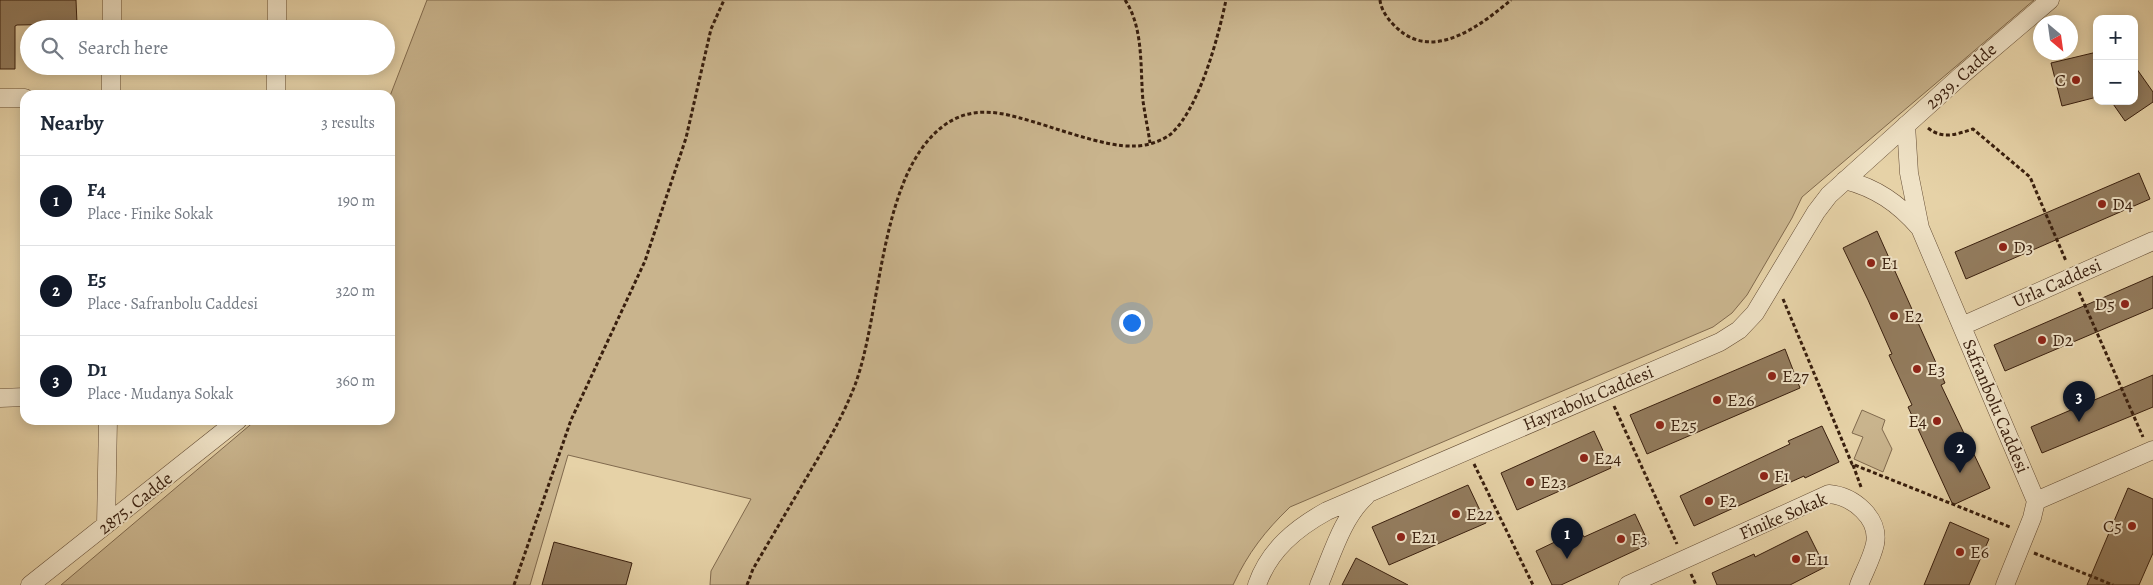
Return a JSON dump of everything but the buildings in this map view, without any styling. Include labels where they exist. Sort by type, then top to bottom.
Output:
[{"type":"street","points":[[112,0],[112,20]]},
{"type":"street","points":[[277,0],[277,20]]},
{"type":"street","name":"2939. Cadde","points":[[1874,154],[2050,0]]},
{"type":"street","points":[[111,75],[111,90]]},
{"type":"street","points":[[276,75],[276,90]]},
{"type":"street","points":[[0,98],[20,98]]},
{"type":"street","name":"Safranbolu Caddesi","points":[[1912,120],[1909,173],[1920,228],[2036,502]]},
{"type":"street","name":"Hayrabolu Caddesi","points":[[1257,585],[1270,558],[1292,533],[1327,511],[1730,336],[1739,330],[1755,313],[1816,212],[1829,195],[1874,154]]},
{"type":"street","name":"Safranbolu Caddesi","points":[[1845,180],[1868,187],[1893,201],[1920,228]]},
{"type":"street","name":"Urla Caddesi","points":[[1962,326],[2153,241]]},
{"type":"street","points":[[0,398],[20,398]]},
{"type":"street","points":[[106,525],[108,425]]},
{"type":"street","name":"2875. Cadde","points":[[30,585],[232,425]]},
{"type":"street","points":[[2005,585],[2036,502],[2151,451]]},
{"type":"street","points":[[1319,585],[1350,515],[1357,504],[1373,490]]},
{"type":"street","name":"Finike Sokak","points":[[1628,585],[1826,494],[1858,505],[1874,526],[1875,545],[1859,585]]},
{"type":"path","points":[[514,585],[571,420],[645,261],[686,138],[711,29],[724,0]]},
{"type":"path","points":[[1125,0],[1130,8],[1139,42],[1144,102],[1150,143]]},
{"type":"path","points":[[747,585],[758,562],[835,431],[856,383],[900,186],[919,150],[940,128],[956,118],[976,111],[1002,113],[1106,142],[1134,147],[1150,143],[1172,133],[1185,115],[1204,80],[1226,0]]},
{"type":"path","points":[[1380,0],[1386,17],[1406,36],[1433,42],[1461,35],[1495,14],[1511,0]]},
{"type":"path","points":[[1912,120],[1938,135],[1949,136],[1973,129],[2030,177],[2072,277],[2151,451]]},
{"type":"path","points":[[1775,280],[1852,464],[2023,540],[2113,585]]},
{"type":"path","points":[[1606,390],[1696,585]]},
{"type":"path","points":[[1467,450],[1533,585]]},
{"type":"shaded area","points":[[427,0],[2034,0],[1802,197],[1792,218],[1747,295],[1732,313],[1713,327],[1290,507],[1258,543],[1233,585],[710,585],[711,571],[751,499],[568,455],[530,585],[61,585],[250,425],[395,425],[395,90],[392,90]]},
{"type":"shaded area","points":[[1862,410],[1885,420],[1882,429],[1892,449],[1883,472],[1854,459],[1863,437],[1852,433]]},
{"type":"place","name":"C","points":[[2076,80]]},
{"type":"place","name":"D4","points":[[2102,204]]},
{"type":"place","name":"D3","points":[[2003,247]]},
{"type":"place","name":"E1","points":[[1871,263]]},
{"type":"place","name":"D5","points":[[2125,304]]},
{"type":"place","name":"E2","points":[[1894,316]]},
{"type":"place","name":"D2","points":[[2042,340]]},
{"type":"place","name":"E3","points":[[1917,369]]},
{"type":"place","name":"E27","points":[[1772,376]]},
{"type":"place","name":"E26","points":[[1717,400]]},
{"type":"place","name":"E4","points":[[1937,421]]},
{"type":"place","name":"D1","points":[[2079,422]]},
{"type":"place","name":"E25","points":[[1660,425]]},
{"type":"place","name":"E24","points":[[1584,458]]},
{"type":"place","name":"E5","points":[[1960,473]]},
{"type":"place","name":"F1","points":[[1764,476]]},
{"type":"place","name":"E23","points":[[1530,482]]},
{"type":"place","name":"F2","points":[[1709,501]]},
{"type":"place","name":"E22","points":[[1456,514]]},
{"type":"place","name":"C5","points":[[2132,526]]},
{"type":"place","name":"E21","points":[[1401,537]]},
{"type":"place","name":"F3","points":[[1621,539]]},
{"type":"place","name":"E6","points":[[1960,552]]},
{"type":"place","name":"F4","points":[[1567,559]]},
{"type":"place","name":"E11","points":[[1796,559]]}]
